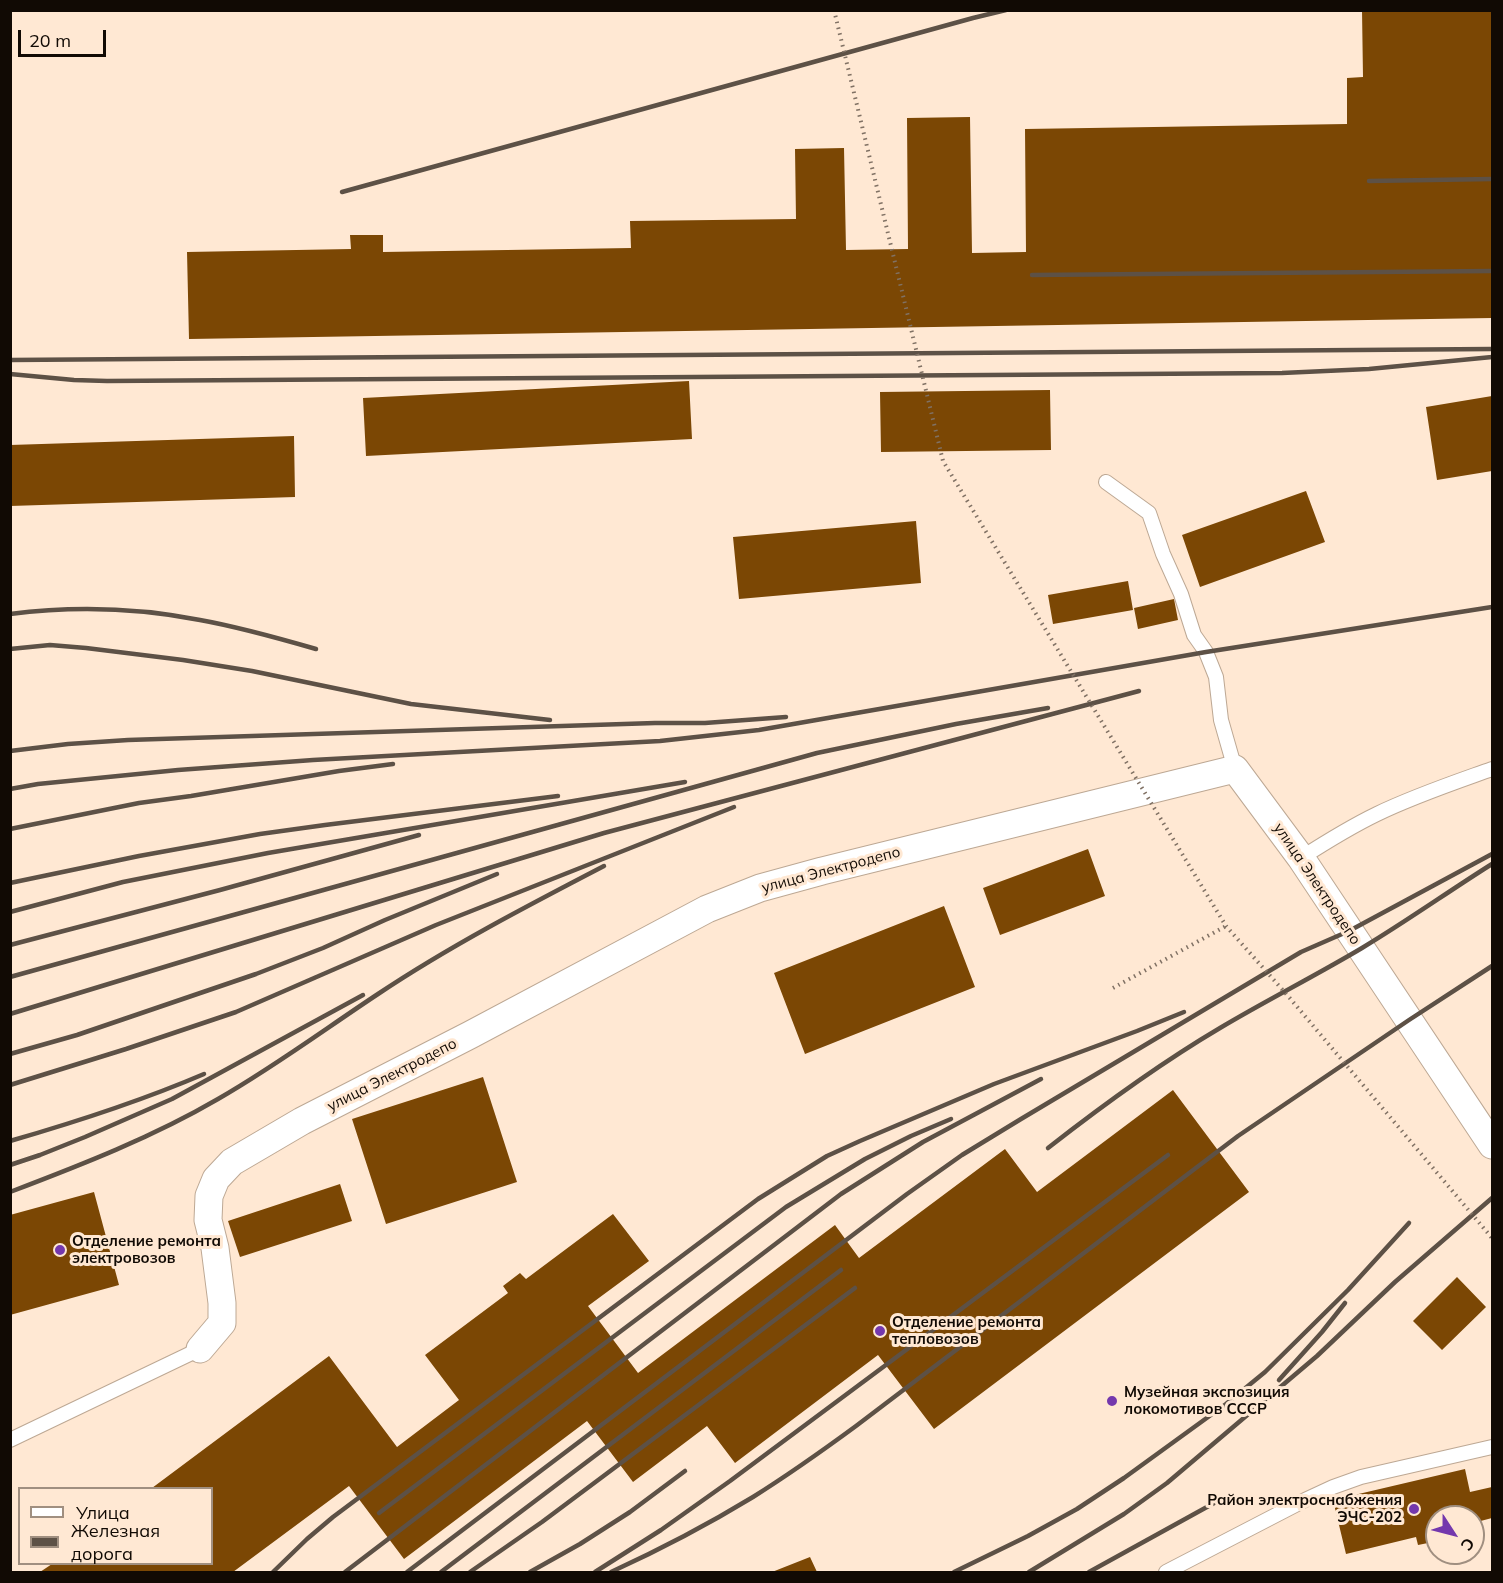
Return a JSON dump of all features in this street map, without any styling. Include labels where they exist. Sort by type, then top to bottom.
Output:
[{"type":"street","name":"улица Электродепо","points":[[200,1349],[222,1323],[222,1303],[215,1248],[208,1220],[209,1196],[216,1179],[232,1162],[302,1121],[707,909],[760,888],[1235,769],[1301,858],[1492,1145]]},
{"type":"lane","points":[[1107,482],[1149,513],[1163,555],[1181,594],[1194,635],[1206,652],[1215,677],[1221,720],[1235,769]]},
{"type":"lane","points":[[1301,858],[1376,814],[1412,798],[1492,769]]},
{"type":"lane","points":[[10,1440],[200,1349]]},
{"type":"lane","points":[[1166,1572],[1333,1487],[1361,1477],[1492,1447]]},
{"type":"path","points":[[834,10],[943,461],[1226,926],[1492,1238]]},
{"type":"path","points":[[1113,988],[1226,926]]},
{"type":"building","points":[[1362,10],[1492,10],[1492,318],[189,339],[187,252],[351,249],[350,235],[383,235],[383,252],[631,248],[630,221],[796,219],[795,149],[844,148],[846,250],[908,249],[907,118],[970,117],[972,253],[1026,252],[1025,129],[1347,124],[1347,78],[1363,77]]},
{"type":"building","points":[[689,381],[692,439],[366,456],[363,398]]},
{"type":"building","points":[[1050,390],[1051,450],[881,452],[880,392]]},
{"type":"building","points":[[1492,396],[1492,471],[1437,480],[1426,407]]},
{"type":"building","points":[[294,436],[295,497],[10,506],[10,445]]},
{"type":"building","points":[[1306,491],[1325,542],[1200,587],[1182,535]]},
{"type":"building","points":[[916,521],[921,583],[739,599],[733,537]]},
{"type":"building","points":[[1128,581],[1133,610],[1053,624],[1048,595]]},
{"type":"building","points":[[1174,599],[1178,620],[1138,629],[1134,608]]},
{"type":"building","points":[[1088,849],[1105,896],[1000,935],[983,888]]},
{"type":"building","points":[[944,906],[975,987],[805,1054],[774,973]]},
{"type":"building","points":[[483,1077],[517,1182],[386,1224],[352,1119]]},
{"type":"building","name":"Отделение ремонта тепловозов","points":[[1173,1090],[1249,1192],[934,1429],[878,1355],[735,1463],[707,1426],[633,1482],[587,1421],[404,1559],[349,1486],[233,1572],[40,1572],[50,1565],[213,1565],[213,1487],[153,1487],[329,1356],[397,1447],[459,1400],[425,1355],[508,1293],[503,1286],[520,1273],[526,1279],[613,1214],[649,1261],[588,1306],[638,1373],[835,1225],[859,1258],[1005,1149],[1037,1192]]},
{"type":"building","points":[[340,1184],[352,1221],[240,1257],[228,1221]]},
{"type":"building","name":"Отделение ремонта электровозов","points":[[94,1192],[119,1285],[10,1315],[10,1215]]},
{"type":"building","points":[[1457,1277],[1486,1307],[1442,1350],[1413,1321]]},
{"type":"building","name":"Район электроснабжения ЭЧС-202","points":[[1465,1469],[1470,1492],[1492,1487],[1492,1518],[1485,1520],[1485,1505],[1425,1505],[1425,1544],[1418,1545],[1416,1537],[1346,1554],[1333,1500]]},
{"type":"building","points":[[810,1557],[817,1572],[772,1572]]},
{"type":"railway","points":[[342,192],[1006,10]]},
{"type":"railway","points":[[1369,181],[1492,179]]},
{"type":"railway","points":[[1032,275],[1492,271]]},
{"type":"railway","points":[[10,360],[1492,349]]},
{"type":"railway","points":[[10,374],[107,381],[1282,373],[1369,369],[1492,357]]},
{"type":"railway","points":[[10,789],[38,784],[178,770],[313,760],[660,741],[759,730],[1206,652],[1492,607]]},
{"type":"railway","points":[[10,614],[81,609],[153,613],[229,626],[316,649]]},
{"type":"railway","points":[[10,649],[50,645],[183,660],[252,671],[411,704],[550,720]]},
{"type":"railway","points":[[10,1014],[604,833],[1139,691]]},
{"type":"railway","points":[[10,977],[817,753],[956,724],[1048,708]]},
{"type":"railway","points":[[10,751],[128,740],[705,723],[786,717]]},
{"type":"railway","points":[[10,829],[139,803],[393,764]]},
{"type":"railway","points":[[10,912],[123,882],[268,853],[685,782]]},
{"type":"railway","points":[[10,883],[260,834],[558,796]]},
{"type":"railway","points":[[10,1085],[236,1012],[436,925],[734,807]]},
{"type":"railway","points":[[10,945],[419,835]]},
{"type":"railway","points":[[407,1572],[907,1194],[962,1155],[1301,952],[1349,931],[1492,854]]},
{"type":"railway","points":[[1048,1148],[1153,1070],[1238,1018],[1362,948],[1492,864]]},
{"type":"railway","points":[[10,1192],[116,1150],[193,1113],[259,1074],[433,959],[604,866]]},
{"type":"railway","points":[[10,1054],[77,1035],[256,974],[497,874]]},
{"type":"railway","points":[[611,1572],[718,1517],[805,1463],[1238,1136],[1492,966]]},
{"type":"railway","points":[[10,1165],[85,1137],[172,1099],[363,995]]},
{"type":"railway","points":[[273,1572],[333,1517],[758,1199],[827,1156],[994,1084],[1184,1012]]},
{"type":"railway","points":[[10,1141],[108,1110],[204,1074]]},
{"type":"railway","points":[[345,1572],[841,1194],[923,1142],[1041,1079]]},
{"type":"railway","points":[[379,1513],[786,1207],[865,1159],[951,1119]]},
{"type":"railway","points":[[595,1572],[661,1530],[730,1481],[1168,1155]]},
{"type":"railway","points":[[1029,1572],[1124,1514],[1167,1483],[1317,1356],[1395,1282],[1492,1198]]},
{"type":"railway","points":[[954,1572],[1077,1509],[1226,1404],[1265,1372],[1348,1290],[1409,1223]]},
{"type":"railway","points":[[441,1572],[841,1270]]},
{"type":"railway","points":[[470,1572],[542,1522],[855,1288]]},
{"type":"railway","points":[[1279,1380],[1345,1303]]},
{"type":"railway","points":[[530,1572],[630,1512],[685,1471]]},
{"type":"railway","points":[[1089,1572],[1216,1502]]},
{"type":"place","name":"Отделение ремонта электровозов","points":[[60,1250]]},
{"type":"place","name":"Отделение ремонта тепловозов","points":[[880,1331]]},
{"type":"place","name":"Музейная экспозиция локомотивов СССР","points":[[1112,1401]]},
{"type":"place","name":"Район электроснабжения ЭЧС-202","points":[[1414,1509]]}]
